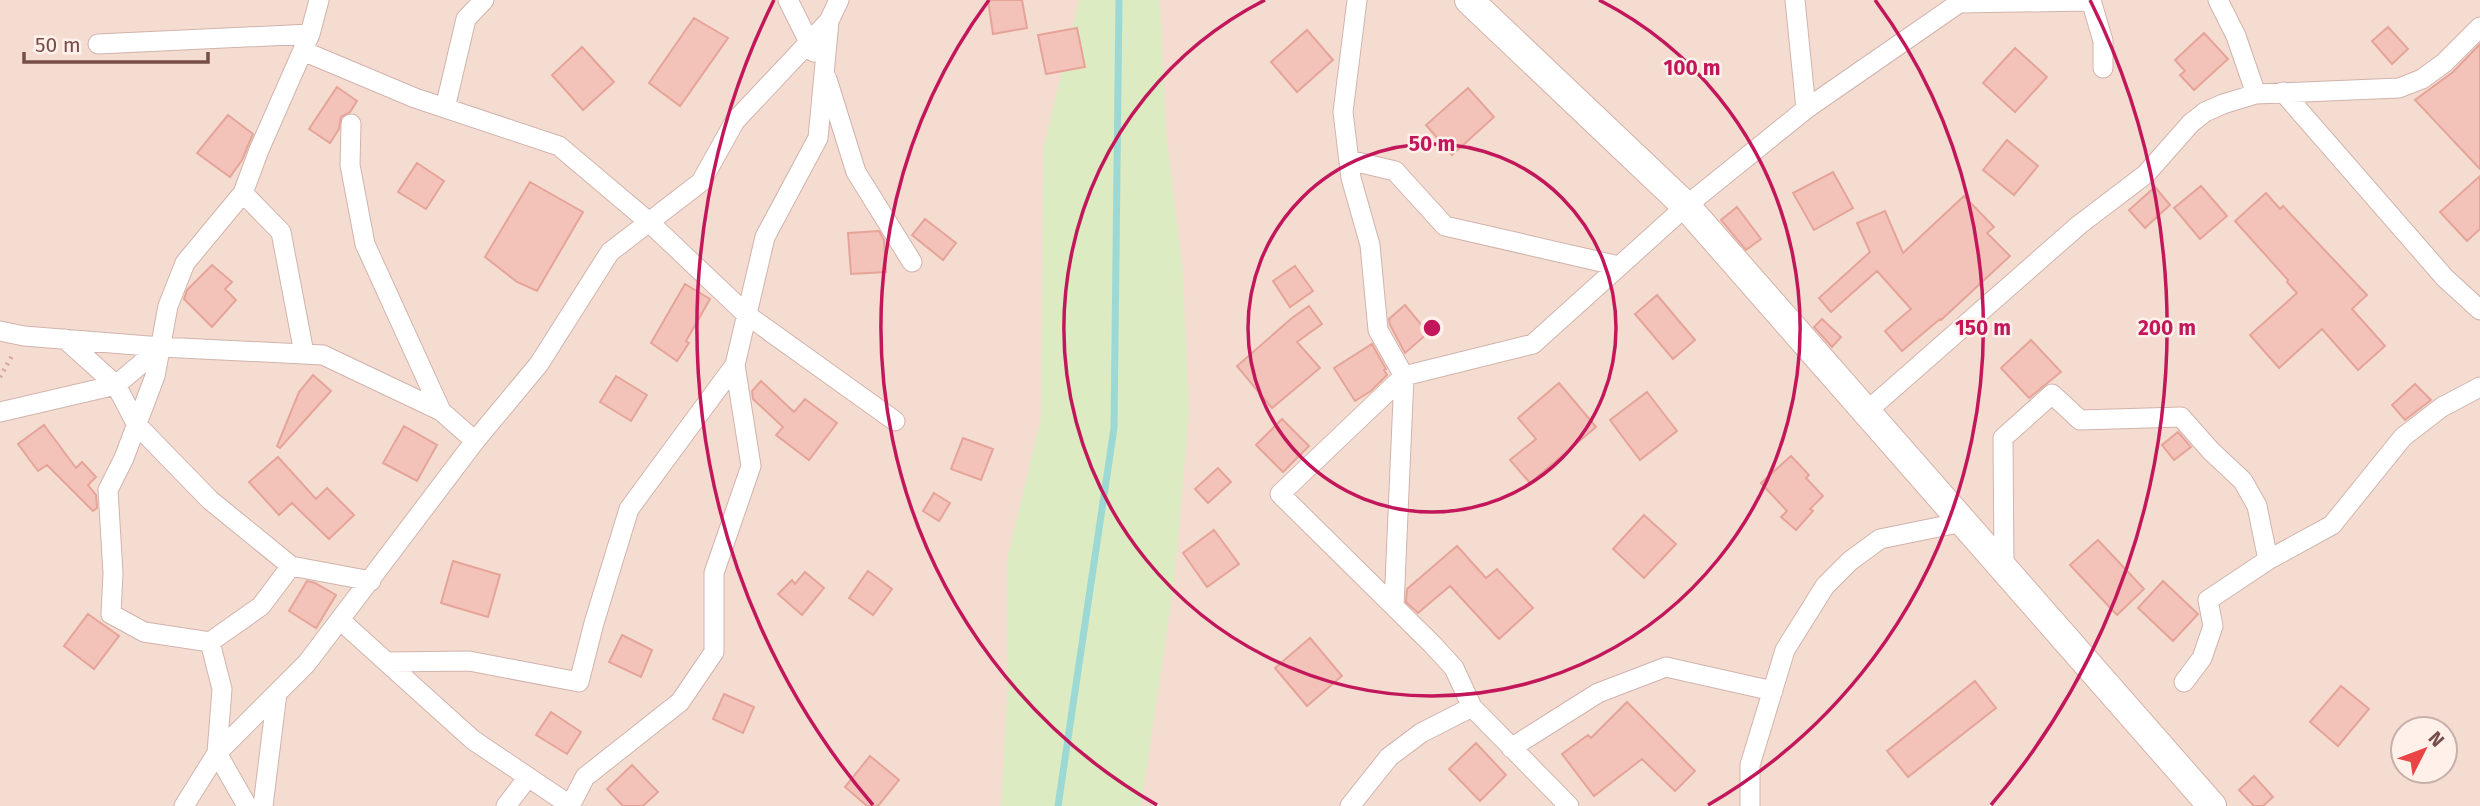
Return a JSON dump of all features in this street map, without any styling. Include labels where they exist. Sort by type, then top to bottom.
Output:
[{"type":"street","points":[[291,566],[261,606],[210,642],[144,632],[111,614],[113,573],[108,490],[124,458],[155,376],[168,306],[185,263],[243,193],[306,42],[319,0]]},
{"type":"street","points":[[445,108],[466,19],[484,0]]},
{"type":"street","points":[[788,0],[824,71],[856,172],[912,262]]},
{"type":"street","points":[[184,806],[217,753],[307,663],[475,441],[539,364],[610,252],[701,182],[735,121],[829,21],[839,0]]},
{"type":"street","points":[[1357,0],[1343,112],[1351,178],[1370,245],[1378,330],[1404,376],[1394,606]]},
{"type":"street","points":[[1469,0],[1686,206],[2212,806]]},
{"type":"street","points":[[1795,0],[1806,109]]},
{"type":"street","points":[[2218,0],[2236,36],[2256,94]]},
{"type":"street","points":[[1569,806],[1472,707],[1454,668],[1280,494],[1404,376],[1533,344],[1686,206],[1806,109],[1959,3],[2091,1],[2103,41],[2103,68]]},
{"type":"street","points":[[340,621],[473,740],[571,806],[585,776],[680,702],[714,652],[714,573],[751,466],[735,365],[765,237],[818,138],[829,21]]},
{"type":"street","points":[[1866,412],[2079,225],[2146,174],[2191,124],[2206,112],[2256,94],[2399,88],[2422,79],[2480,27]]},
{"type":"street","points":[[98,44],[306,42],[415,98],[559,146],[649,222],[747,315],[895,421]]},
{"type":"street","points":[[2283,92],[2445,278],[2480,310]]},
{"type":"street","points":[[351,124],[350,164],[365,244],[441,411]]},
{"type":"street","points":[[1349,160],[1395,171],[1445,226],[1619,266]]},
{"type":"street","points":[[243,193],[281,232],[304,353]]},
{"type":"street","points":[[0,331],[12,335],[161,347],[323,355],[441,411],[475,441]]},
{"type":"street","points":[[65,339],[116,385],[137,425],[210,500],[291,566],[371,581]]},
{"type":"street","points":[[0,412],[116,385],[161,347]]},
{"type":"street","points":[[387,662],[469,661],[579,682],[629,509],[735,365]]},
{"type":"street","points":[[2184,682],[2202,658],[2213,626],[2208,600],[2267,561],[2332,525],[2403,437],[2442,407],[2480,387]]},
{"type":"street","points":[[2004,569],[2003,438],[2052,394],[2080,420],[2181,417],[2211,451],[2243,481],[2256,506],[2267,561]]},
{"type":"street","points":[[1750,806],[1751,765],[1785,650],[1825,586],[1850,561],[1880,539],[1963,522]]},
{"type":"street","points":[[210,642],[222,689],[217,753],[247,806]]},
{"type":"street","points":[[1511,748],[1598,693],[1666,667],[1773,691]]},
{"type":"street","points":[[263,806],[276,692]]},
{"type":"street","points":[[1350,806],[1389,757],[1421,733],[1472,707]]},
{"type":"street","points":[[506,806],[528,777]]},
{"type":"shaded area","points":[[0,0],[2480,0],[2480,806],[0,806]]},
{"type":"green space","points":[[1079,0],[1160,0],[1166,131],[1183,273],[1189,414],[1174,584],[1141,806],[1001,806],[1007,695],[1007,560],[1041,418],[1043,149]]},
{"type":"building","points":[[988,0],[1022,0],[1027,28],[993,34]]},
{"type":"building","points":[[694,18],[728,38],[680,106],[649,83]]},
{"type":"building","points":[[2388,27],[2408,49],[2392,64],[2372,41]]},
{"type":"building","points":[[1077,28],[1085,67],[1046,74],[1038,35]]},
{"type":"building","points":[[1307,30],[1333,60],[1297,92],[1271,62]]},
{"type":"building","points":[[2204,33],[2228,59],[2194,90],[2180,75],[2185,71],[2175,60]]},
{"type":"building","points":[[2480,44],[2480,169],[2415,100],[2453,72]]},
{"type":"building","points":[[582,47],[614,82],[583,110],[552,75]]},
{"type":"building","points":[[2015,48],[2047,77],[2015,112],[1983,83]]},
{"type":"building","points":[[337,87],[357,101],[350,112],[341,117],[339,129],[330,143],[309,129]]},
{"type":"building","points":[[1468,88],[1494,117],[1452,155],[1426,125]]},
{"type":"building","points":[[228,115],[253,134],[242,160],[230,177],[197,153]]},
{"type":"building","points":[[2007,140],[2038,166],[2014,195],[1983,170]]},
{"type":"building","points":[[417,163],[444,181],[426,209],[398,192]]},
{"type":"building","points":[[1833,172],[1853,208],[1814,230],[1793,193]]},
{"type":"building","points":[[2480,176],[2480,229],[2467,241],[2440,212]]},
{"type":"building","points":[[530,182],[583,212],[537,291],[517,282],[485,257]]},
{"type":"building","points":[[2201,186],[2227,216],[2200,239],[2174,208]]},
{"type":"building","points":[[2155,187],[2170,205],[2145,228],[2129,210]]},
{"type":"building","points":[[2266,193],[2280,209],[2283,206],[2367,295],[2352,309],[2385,346],[2358,370],[2322,329],[2279,368],[2250,335],[2297,293],[2235,221]]},
{"type":"building","points":[[1964,196],[1994,227],[1987,233],[2010,256],[1941,320],[1902,351],[1885,331],[1911,309],[1877,271],[1831,312],[1819,298],[1870,252],[1857,223],[1885,211],[1903,253]]},
{"type":"building","points":[[1737,207],[1761,239],[1746,250],[1721,220]]},
{"type":"building","points":[[925,219],[956,243],[943,260],[912,235]]},
{"type":"building","points":[[879,231],[884,240],[886,272],[851,274],[848,233]]},
{"type":"building","points":[[212,265],[232,282],[225,289],[236,300],[212,327],[184,299],[187,290]]},
{"type":"building","points":[[1295,266],[1313,291],[1290,307],[1273,281]]},
{"type":"building","points":[[685,284],[710,299],[686,341],[689,343],[677,361],[651,343]]},
{"type":"building","points":[[1657,295],[1695,340],[1673,359],[1635,314]]},
{"type":"building","points":[[1405,305],[1428,333],[1405,353],[1389,319]]},
{"type":"building","points":[[1309,306],[1322,324],[1297,342],[1320,368],[1272,408],[1237,366]]},
{"type":"building","points":[[1822,319],[1841,337],[1832,347],[1814,327]]},
{"type":"building","points":[[2031,340],[2061,372],[2029,398],[2001,368]]},
{"type":"building","points":[[1372,344],[1387,375],[1371,391],[1355,401],[1334,368]]},
{"type":"building","points":[[313,375],[331,391],[280,448],[277,446],[299,392]]},
{"type":"building","points":[[616,376],[647,395],[631,421],[600,402]]},
{"type":"building","points":[[761,381],[794,412],[805,399],[837,423],[809,460],[776,435],[783,427],[753,399],[752,391]]},
{"type":"building","points":[[1559,383],[1596,427],[1530,483],[1510,460],[1536,439],[1518,418]]},
{"type":"building","points":[[2415,384],[2431,400],[2405,420],[2392,405]]},
{"type":"building","points":[[1647,392],[1677,431],[1640,460],[1610,420]]},
{"type":"building","points":[[1282,419],[1309,446],[1283,472],[1256,445]]},
{"type":"building","points":[[44,425],[76,468],[82,462],[96,477],[88,485],[96,495],[97,508],[93,511],[47,465],[38,471],[18,444]]},
{"type":"building","points":[[404,426],[437,445],[417,481],[383,463]]},
{"type":"building","points":[[2178,432],[2191,447],[2174,460],[2162,445]]},
{"type":"building","points":[[963,438],[993,449],[981,480],[951,469]]},
{"type":"building","points":[[1791,456],[1809,475],[1806,478],[1823,496],[1796,530],[1781,517],[1787,511],[1761,483]]},
{"type":"building","points":[[278,457],[316,499],[327,488],[354,515],[329,539],[292,503],[279,515],[249,482]]},
{"type":"building","points":[[1218,468],[1231,482],[1208,503],[1195,489]]},
{"type":"building","points":[[934,493],[950,503],[939,521],[923,511]]},
{"type":"building","points":[[1644,515],[1676,544],[1644,578],[1613,549]]},
{"type":"building","points":[[1214,530],[1239,564],[1207,587],[1183,553]]},
{"type":"building","points":[[2098,540],[2144,589],[2117,615],[2070,565]]},
{"type":"building","points":[[1457,546],[1486,578],[1497,569],[1533,608],[1499,639],[1450,586],[1418,613],[1406,602],[1407,589]]},
{"type":"building","points":[[453,561],[500,575],[488,617],[441,603]]},
{"type":"building","points":[[868,571],[892,589],[873,615],[849,598]]},
{"type":"building","points":[[805,572],[824,588],[802,615],[778,594],[792,580],[795,584]]},
{"type":"building","points":[[307,581],[336,595],[316,628],[289,611]]},
{"type":"building","points":[[2163,581],[2198,614],[2173,641],[2138,608]]},
{"type":"building","points":[[88,614],[119,636],[94,669],[64,646]]},
{"type":"building","points":[[622,635],[652,650],[641,677],[609,662]]},
{"type":"building","points":[[1310,638],[1342,676],[1307,706],[1275,668]]},
{"type":"building","points":[[1975,681],[1996,708],[1908,777],[1887,751]]},
{"type":"building","points":[[2341,686],[2369,709],[2338,746],[2310,722]]},
{"type":"building","points":[[724,694],[754,707],[743,733],[713,719]]},
{"type":"building","points":[[1627,702],[1695,771],[1675,791],[1642,759],[1594,796],[1562,754],[1588,735],[1591,738]]},
{"type":"building","points":[[551,712],[581,732],[567,754],[536,735]]},
{"type":"building","points":[[1476,743],[1506,775],[1480,801],[1449,769]]},
{"type":"building","points":[[870,756],[899,780],[878,806],[867,806],[845,787]]},
{"type":"building","points":[[632,765],[658,792],[643,806],[623,806],[607,789]]},
{"type":"building","points":[[2254,776],[2273,797],[2263,806],[2254,806],[2239,790]]},
{"type":"waterway","points":[[1058,806],[1114,428],[1119,0]]}]
